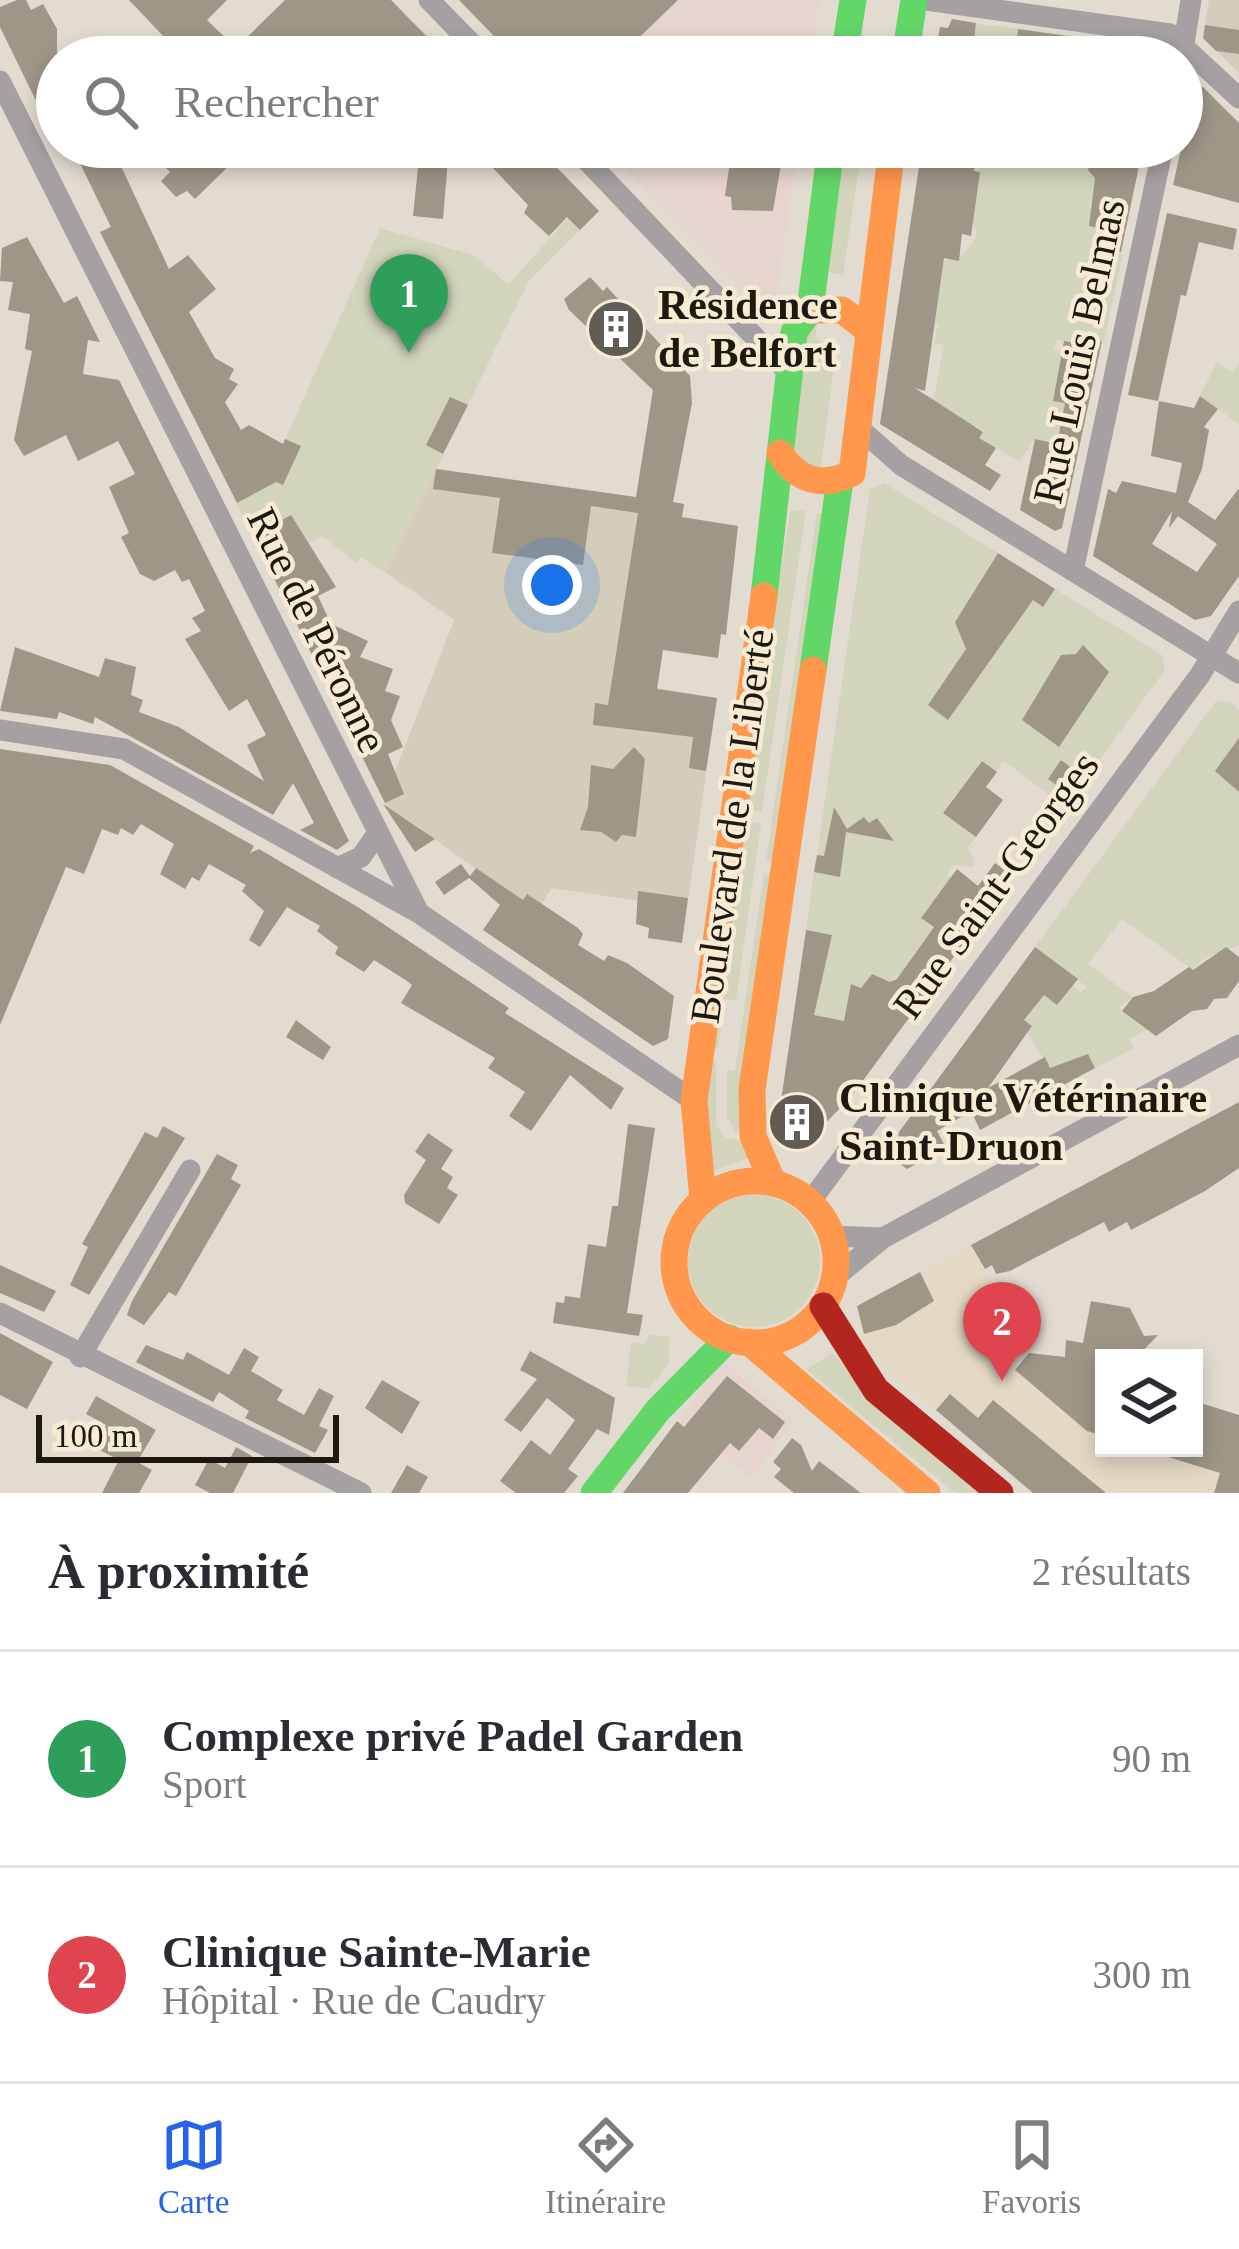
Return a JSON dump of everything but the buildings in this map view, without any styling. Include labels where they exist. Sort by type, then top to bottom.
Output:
[{"type":"main road","points":[[847,36],[853,0]]},
{"type":"main road","points":[[908,36],[914,0]]},
{"type":"main road","name":"Boulevard de la Liberté","points":[[703,1200],[694,1101],[788,372],[802,321],[828,168]]},
{"type":"main road","name":"Boulevard de la Liberté","points":[[773,1183],[753,1136],[752,1090],[846,476],[858,427],[889,168]]},
{"type":"main road","points":[[802,321],[842,310],[868,330]]},
{"type":"main road","points":[[780,453],[790,470],[806,479],[846,476]]},
{"type":"main road","points":[[594,1493],[658,1410],[739,1340],[795,1332],[823,1306],[835,1277],[831,1236],[809,1202],[773,1183],[736,1183],[703,1200],[686,1219],[675,1255],[676,1280],[692,1312],[739,1340],[927,1493]]},
{"type":"main road","points":[[823,1306],[876,1390],[1000,1493]]},
{"type":"main road","points":[[658,1410],[685,1352],[692,1312]]},
{"type":"street","points":[[429,0],[464,36]]},
{"type":"street","points":[[926,0],[1171,36]]},
{"type":"street","points":[[1185,36],[1191,0]]},
{"type":"street","points":[[1203,68],[1239,98]]},
{"type":"street","name":"Rue de Péronne","points":[[0,81],[36,153]]},
{"type":"street","name":"Rue de Péronne","points":[[43,168],[419,913],[694,1101]]},
{"type":"street","points":[[594,168],[788,372]]},
{"type":"street","name":"Rue Louis Belmas","points":[[1073,571],[1159,168]]},
{"type":"street","points":[[752,335],[802,321]]},
{"type":"street","points":[[858,427],[901,465],[1239,673]]},
{"type":"street","points":[[846,476],[901,465]]},
{"type":"street","name":"Rue Saint-Georges","points":[[809,1202],[1212,655],[1239,611]]},
{"type":"street","points":[[0,730],[124,749],[419,913]]},
{"type":"street","points":[[337,868],[361,857],[376,834]]},
{"type":"street","points":[[835,1277],[883,1238],[1239,1045]]},
{"type":"street","points":[[80,1358],[190,1170]]},
{"type":"street","points":[[831,1236],[883,1238]]},
{"type":"street","points":[[0,1313],[80,1358],[362,1493]]},
{"type":"shaded area","points":[[459,0],[819,0],[813,36],[494,36]]},
{"type":"shaded area","points":[[1209,0],[1239,0],[1239,73],[1203,38]]},
{"type":"shaded area","points":[[623,168],[795,168],[775,304],[761,309]]},
{"type":"shaded area","points":[[436,469],[684,504],[657,688],[717,698],[687,908],[552,888],[536,912],[404,817],[395,822],[384,800],[454,620],[385,572]]},
{"type":"shaded area","points":[[971,1245],[1029,1353],[1095,1361],[1095,1457],[1203,1457],[1203,1419],[1239,1493],[1033,1493],[864,1350],[857,1306]]},
{"type":"shaded area","points":[[723,1361],[795,1421],[752,1478],[677,1422]]},
{"type":"green space","points":[[976,23],[1018,29],[1017,36],[971,34]]},
{"type":"green space","points":[[838,168],[859,168],[843,275],[823,271]]},
{"type":"green space","points":[[980,168],[1089,168],[1101,179],[1089,207],[1106,230],[1102,249],[1123,254],[1104,341],[1076,335],[1074,343],[1057,340],[1054,350],[1076,355],[1060,364],[1053,400],[1079,406],[1077,415],[1086,417],[1084,427],[1062,423],[1057,444],[1035,439],[1019,461],[979,438],[983,431],[976,426],[964,443],[953,423],[958,415],[950,416],[917,395],[934,397],[944,345],[934,343],[938,324],[931,323],[941,264],[946,259],[959,260],[977,236],[972,218]]},
{"type":"green space","points":[[586,198],[599,211],[529,281],[385,572],[360,557],[356,563],[322,536],[267,565],[237,503],[263,489],[380,228],[476,256],[508,285]]},
{"type":"green space","points":[[818,318],[815,338],[836,351],[821,468],[811,468],[790,448],[800,333]]},
{"type":"green space","points":[[1217,362],[1233,373],[1239,364],[1239,424],[1200,396]]},
{"type":"green space","points":[[884,483],[998,553],[955,621],[966,649],[928,704],[947,719],[1033,600],[1043,607],[1055,589],[1162,655],[1165,670],[1065,807],[1004,761],[996,771],[980,763],[943,812],[976,837],[967,848],[975,859],[973,867],[954,865],[947,875],[960,885],[943,907],[933,901],[921,917],[934,927],[914,955],[940,975],[923,998],[895,977],[890,982],[871,974],[861,988],[852,984],[849,1024],[831,1019],[807,1044],[832,936],[806,930],[814,872],[840,876],[842,859],[817,855],[870,489]]},
{"type":"green space","points":[[806,510],[762,812],[745,809],[790,511]]},
{"type":"green space","points":[[817,513],[825,515],[774,862],[766,861]]},
{"type":"green space","points":[[1216,701],[1231,702],[1239,710],[1239,945],[1200,961],[1193,970],[1122,919],[1088,964],[1133,997],[1118,1008],[1147,1030],[1129,1039],[1134,1048],[1095,1068],[1087,1054],[1050,1068],[1027,1033],[1032,1026],[1020,1020],[1044,995],[1058,1005],[1066,981],[1081,992],[1087,987],[1035,947]]},
{"type":"green space","points":[[743,821],[761,824],[736,1000],[725,999],[718,1049],[711,1048]]},
{"type":"green space","points":[[764,873],[773,874],[744,1132],[736,1132],[727,1117],[727,1070],[735,1071]]},
{"type":"green space","points":[[709,1060],[716,1061],[716,1125],[726,1138],[746,1142],[748,1158],[710,1172],[704,1112]]},
{"type":"green space","points":[[754,1195],[779,1200],[801,1214],[815,1236],[820,1261],[815,1286],[801,1308],[779,1322],[754,1327],[729,1322],[707,1308],[693,1286],[688,1261],[693,1236],[707,1214],[729,1200]]},
{"type":"green space","points":[[649,1335],[670,1337],[668,1365],[649,1388],[626,1386],[631,1343],[646,1344]]},
{"type":"green space","points":[[833,1353],[867,1397],[980,1493],[955,1493],[806,1369]]},
{"type":"traffic: fast","points":[[847,36],[853,0]]},
{"type":"traffic: fast","points":[[908,36],[914,0]]},
{"type":"traffic: fast","points":[[764,596],[794,332],[810,310],[828,168]]},
{"type":"traffic: fast","points":[[813,670],[840,480]]},
{"type":"traffic: fast","points":[[594,1493],[658,1410],[729,1338]]},
{"type":"traffic: slow","points":[[780,453],[794,470],[812,479],[831,480],[852,473],[889,168]]},
{"type":"traffic: slow","points":[[810,310],[842,310],[868,330]]},
{"type":"traffic: slow","points":[[703,1200],[694,1101],[764,596]]},
{"type":"traffic: slow","points":[[773,1183],[753,1136],[752,1090],[813,670]]},
{"type":"traffic: slow","points":[[755,1181],[786,1187],[812,1205],[830,1231],[836,1262],[830,1293],[812,1319],[786,1337],[755,1343],[724,1337],[698,1319],[680,1293],[674,1262],[680,1231],[698,1205],[724,1187],[755,1181]]},
{"type":"traffic: slow","points":[[749,1342],[927,1493]]},
{"type":"traffic: jam","points":[[823,1306],[876,1390],[1000,1493]]},
{"type":"place","name":"Résidence de Belfort","points":[[616,329]]},
{"type":"place","name":"Complexe privé Padel Garden","points":[[409,353]]},
{"type":"place","name":"Clinique Vétérinaire Saint-Druon","points":[[797,1122]]},
{"type":"place","name":"Clinique Sainte-Marie","points":[[1002,1381]]}]
